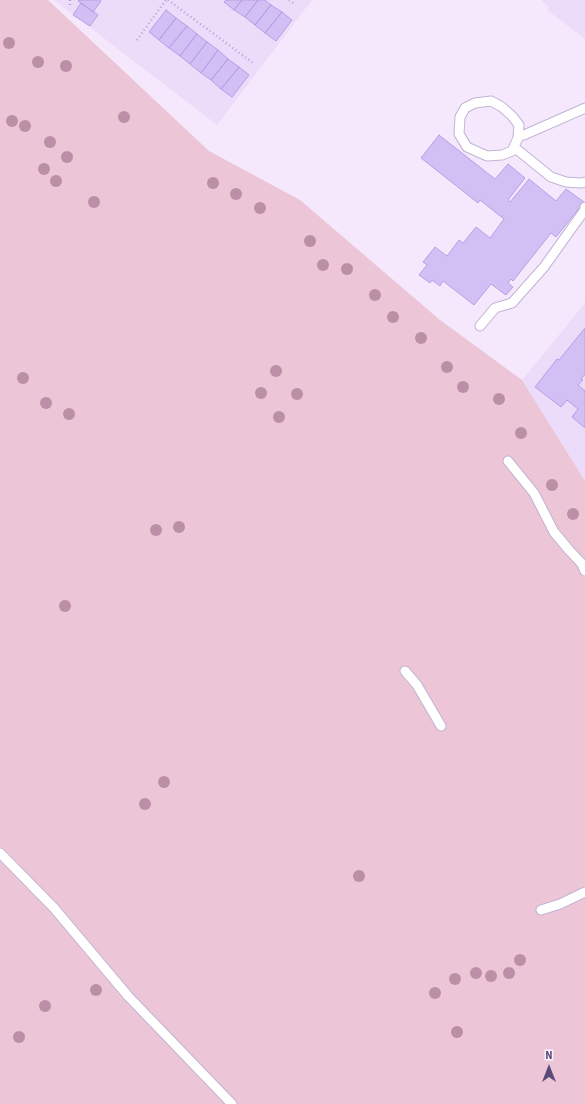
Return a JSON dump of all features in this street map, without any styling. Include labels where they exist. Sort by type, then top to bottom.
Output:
[{"type":"lane","points":[[491,101],[502,106],[519,125],[518,138],[514,147],[512,150],[502,155],[487,156],[467,146],[459,134],[460,117],[465,108],[476,103],[491,101]]},
{"type":"lane","points":[[518,135],[524,135],[585,108]]},
{"type":"lane","points":[[514,147],[551,177],[566,182],[585,182]]},
{"type":"lane","points":[[480,326],[496,308],[512,303],[523,291],[544,267],[585,208]]},
{"type":"lane","points":[[508,461],[534,493],[554,532],[582,564],[585,571]]},
{"type":"lane","points":[[405,670],[417,685],[440,726]]},
{"type":"lane","points":[[0,853],[54,908],[128,996],[232,1104]]},
{"type":"lane","points":[[541,910],[560,904],[585,892]]},
{"type":"path","points":[[70,0],[70,6]]},
{"type":"path","points":[[137,40],[167,0],[253,63]]},
{"type":"path","points":[[289,0],[295,4]]},
{"type":"shaded area","points":[[0,0],[48,0],[209,151],[300,200],[440,320],[522,380],[585,481],[585,1104],[0,1104]]},
{"type":"shaded area","points":[[54,0],[312,0],[217,125]]},
{"type":"shaded area","points":[[541,0],[585,0],[585,39],[547,10],[549,7]]},
{"type":"shaded area","points":[[585,303],[585,481],[522,380]]},
{"type":"building","points":[[226,0],[242,0],[234,10],[224,2]]},
{"type":"building","points":[[242,0],[258,0],[245,17],[234,10]]},
{"type":"building","points":[[258,0],[265,0],[271,5],[255,25],[245,17]]},
{"type":"building","points":[[78,1],[101,1],[93,12]]},
{"type":"building","points":[[81,3],[98,15],[90,26],[73,15]]},
{"type":"building","points":[[271,5],[282,12],[265,33],[255,25]]},
{"type":"building","points":[[166,10],[176,18],[159,40],[149,32]]},
{"type":"building","points":[[282,12],[292,20],[276,41],[265,33]]},
{"type":"building","points":[[176,18],[187,26],[169,48],[159,40]]},
{"type":"building","points":[[187,26],[197,34],[180,56],[169,48]]},
{"type":"building","points":[[197,34],[207,42],[190,64],[180,56]]},
{"type":"building","points":[[207,42],[218,50],[201,73],[190,64]]},
{"type":"building","points":[[218,50],[228,59],[211,80],[201,73]]},
{"type":"building","points":[[228,59],[239,67],[221,89],[211,80]]},
{"type":"building","points":[[239,67],[249,75],[232,97],[221,89]]},
{"type":"building","points":[[439,135],[495,179],[508,164],[525,178],[508,200],[510,202],[529,179],[556,201],[566,189],[584,202],[556,237],[551,233],[513,281],[511,279],[508,283],[513,287],[506,295],[491,284],[474,305],[443,281],[440,286],[432,280],[430,283],[419,275],[427,265],[423,262],[435,247],[447,256],[459,240],[463,243],[476,227],[490,238],[504,219],[480,200],[478,203],[421,158]]},
{"type":"building","points":[[585,328],[585,374],[581,379],[583,380],[578,385],[585,391],[585,428],[572,417],[578,409],[567,400],[561,407],[535,387],[557,359],[559,360]]}]
